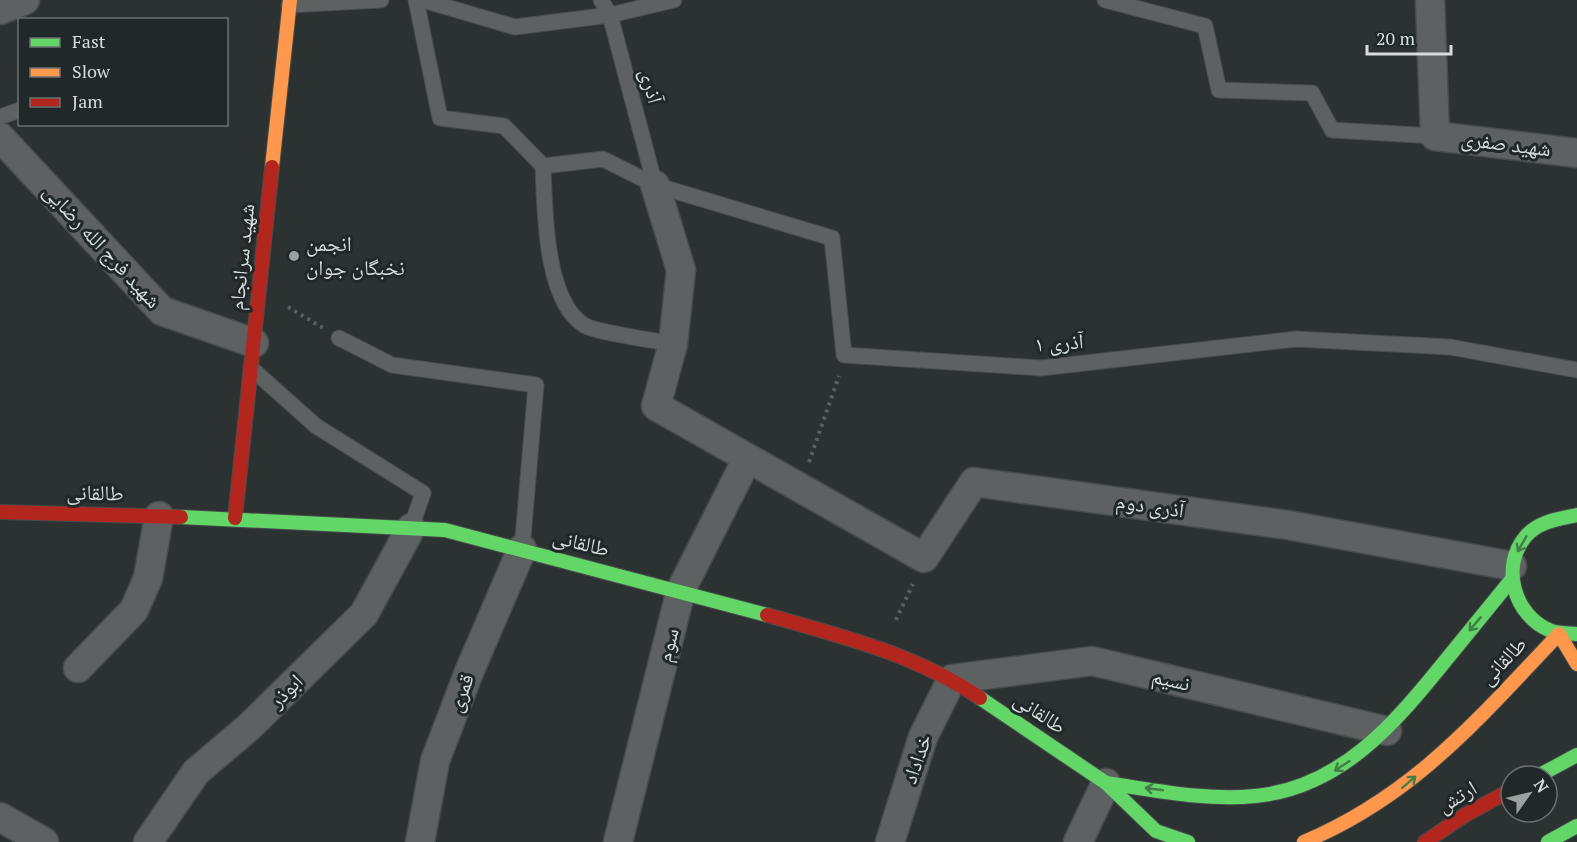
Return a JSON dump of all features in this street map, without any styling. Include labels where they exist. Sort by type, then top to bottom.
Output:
[{"type":"street","points":[[0,10],[25,0]]},
{"type":"street","points":[[1430,0],[1435,136]]},
{"type":"street","name":"شهید سرانجام","points":[[235,518],[290,3]]},
{"type":"street","name":"شهید فرج الله رضایی","points":[[0,136],[162,311],[252,355]]},
{"type":"street","name":"شهید صفری","points":[[1435,136],[1577,153]]},
{"type":"street","points":[[655,185],[681,270],[673,344],[656,406],[924,558]]},
{"type":"street","name":"سوم","points":[[618,842],[681,591],[747,459]]},
{"type":"street","name":"آذری دوم","points":[[924,558],[974,482],[1288,525],[1512,572]]},
{"type":"street","name":"طالقانی","points":[[1106,783],[1184,794],[1256,796],[1302,788],[1343,767],[1387,730],[1512,572],[1518,549],[1527,534],[1541,523],[1576,508]]},
{"type":"street","name":"طالقانی","points":[[0,512],[235,518],[445,530],[681,591],[883,648],[952,679],[1106,783],[1156,831],[1188,842]]},
{"type":"street","points":[[78,668],[134,610],[148,578],[159,516]]},
{"type":"street","name":"ابوذر","points":[[148,842],[196,772],[249,727],[364,614],[411,528]]},
{"type":"street","name":"قمری","points":[[420,842],[435,762],[469,672],[522,549]]},
{"type":"street","points":[[1512,572],[1516,598],[1527,614],[1542,626],[1559,634],[1577,634]]},
{"type":"street","points":[[1559,634],[1577,664]]},
{"type":"street","name":"طالقانی","points":[[1304,842],[1334,832],[1401,788],[1454,741],[1559,634]]},
{"type":"street","name":"نسیم","points":[[952,679],[1092,661],[1387,730]]},
{"type":"street","name":"خداداد","points":[[890,842],[923,737],[952,679]]},
{"type":"street","points":[[1559,765],[1577,755]]},
{"type":"street","points":[[1078,842],[1106,783]]},
{"type":"street","name":"ارتش","points":[[1425,842],[1465,814],[1499,796]]},
{"type":"street","points":[[0,817],[44,842]]},
{"type":"street","points":[[1548,842],[1577,826]]},
{"type":"lane","points":[[290,3],[381,0]]},
{"type":"lane","points":[[416,0],[440,117],[504,126],[543,166],[548,255],[567,306],[584,326],[673,344]]},
{"type":"lane","points":[[423,0],[515,27],[610,15],[674,0]]},
{"type":"lane","name":"آذری","points":[[601,0],[610,15],[655,185]]},
{"type":"lane","points":[[1105,0],[1205,26],[1219,90],[1312,93],[1332,130],[1435,136]]},
{"type":"lane","points":[[0,117],[18,111]]},
{"type":"lane","points":[[543,166],[603,159],[655,185],[832,238],[844,355]]},
{"type":"lane","points":[[339,338],[392,365],[536,385],[522,549]]},
{"type":"lane","name":"آذری ۱","points":[[844,355],[1041,368],[1296,339],[1450,346],[1577,370]]},
{"type":"lane","points":[[252,355],[316,426],[423,493],[411,528]]},
{"type":"path","points":[[259,289],[339,338]]},
{"type":"path","points":[[799,488],[822,429],[844,355]]},
{"type":"path","points":[[883,648],[924,558]]},
{"type":"traffic: fast","points":[[1577,515],[1550,521],[1531,531],[1518,548],[1513,575],[1519,602],[1537,623],[1559,633],[1577,634]]},
{"type":"traffic: fast","points":[[181,517],[445,530],[767,615]]},
{"type":"traffic: fast","points":[[1106,783],[1181,794],[1237,797],[1286,790],[1314,780],[1340,766],[1386,729],[1427,684],[1512,579]]},
{"type":"traffic: fast","points":[[980,698],[1106,783],[1156,831],[1188,842]]},
{"type":"traffic: fast","points":[[1559,765],[1577,755]]},
{"type":"traffic: fast","points":[[1548,842],[1577,826]]},
{"type":"traffic: slow","points":[[272,167],[290,0]]},
{"type":"traffic: slow","points":[[1304,842],[1344,823],[1379,802],[1412,778],[1472,725],[1559,634],[1577,664]]},
{"type":"traffic: jam","points":[[235,518],[272,167]]},
{"type":"traffic: jam","points":[[0,512],[181,517]]},
{"type":"traffic: jam","points":[[767,615],[850,639],[904,658],[930,669],[980,698]]},
{"type":"traffic: jam","points":[[1425,842],[1465,815],[1499,797]]},
{"type":"place","name":"انجمن نخبگان جوان","points":[[294,256]]}]
